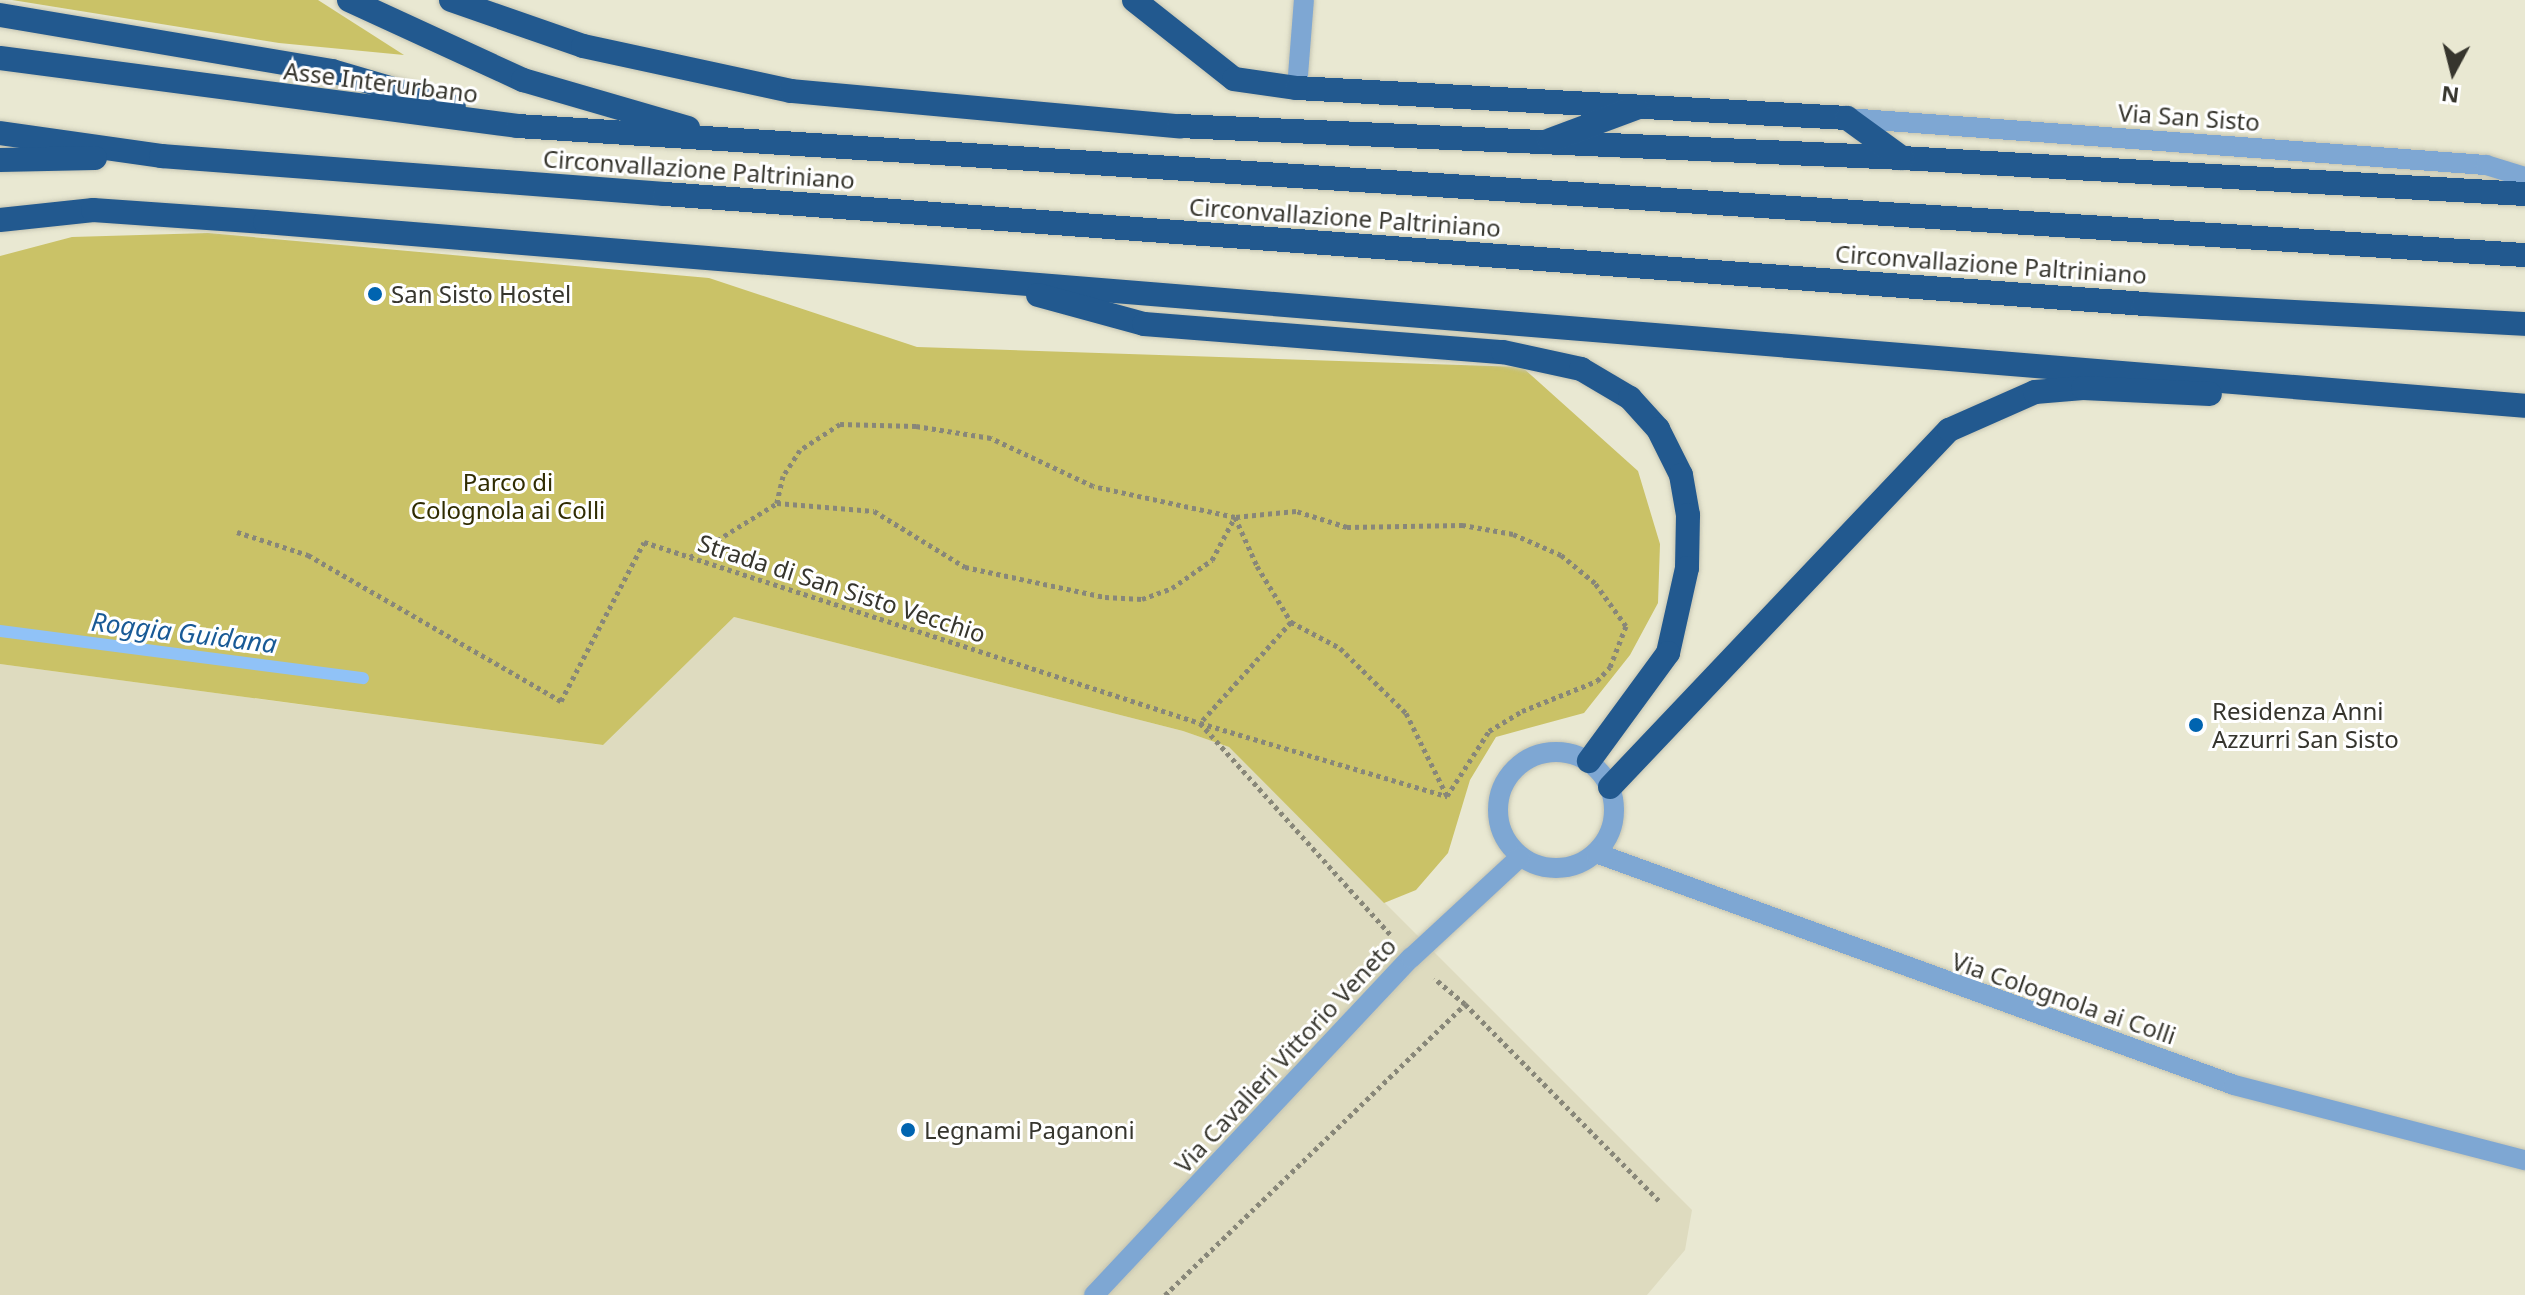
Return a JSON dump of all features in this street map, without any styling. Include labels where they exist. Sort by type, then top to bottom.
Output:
[{"type":"highway","points":[[349,0],[523,80],[756,144]]},
{"type":"highway","points":[[451,0],[583,46],[791,91],[1179,126],[1902,158],[2525,194]]},
{"type":"highway","points":[[1134,0],[1234,79],[1297,88],[1652,104],[1847,118],[1902,158]]},
{"type":"highway","points":[[0,15],[332,71],[518,126]]},
{"type":"highway","name":"Asse Interurbano","points":[[0,58],[518,126],[756,144]]},
{"type":"highway","points":[[1541,144],[1652,104]]},
{"type":"highway","points":[[0,133],[161,156]]},
{"type":"highway","name":"Circonvallazione Paltriniano","points":[[756,144],[2525,255]]},
{"type":"highway","points":[[0,160],[161,156]]},
{"type":"highway","name":"Circonvallazione Paltriniano","points":[[161,156],[2144,304],[2525,324]]},
{"type":"highway","points":[[0,220],[93,210],[2525,406]]},
{"type":"highway","points":[[978,279],[1144,324],[1503,352],[1581,369],[1630,398],[1658,429],[1681,475],[1688,515],[1687,568],[1668,653],[1589,761]]},
{"type":"highway","points":[[1610,787],[1949,430],[2035,392],[2083,388],[2195,396],[2292,387]]},
{"type":"street","points":[[1297,88],[1304,0]]},
{"type":"street","name":"Via San Sisto","points":[[1847,118],[2486,165],[2525,177]]},
{"type":"street","points":[[1550,752],[1589,761],[1610,787],[1614,822],[1596,853],[1567,868],[1551,869],[1520,857],[1499,824],[1503,785],[1514,768],[1550,752]]},
{"type":"street","name":"Via Colognola ai Colli","points":[[1596,853],[2234,1085],[2525,1160]]},
{"type":"street","name":"Via Cavalieri Vittorio Veneto","points":[[1094,1295],[1411,958],[1520,857]]},
{"type":"path","points":[[777,503],[783,476],[800,450],[840,424],[916,426],[991,438],[1093,486],[1235,517],[1296,511],[1347,527],[1463,525],[1513,534],[1561,555],[1595,583],[1626,626],[1610,667],[1597,681],[1570,696],[1522,711],[1489,731],[1447,796]]},
{"type":"path","points":[[689,557],[777,503],[874,511],[965,567],[1105,597],[1142,599],[1172,588],[1212,560],[1235,517]]},
{"type":"path","points":[[1235,517],[1257,566],[1291,622],[1340,648],[1406,713],[1447,796]]},
{"type":"path","name":"Strada di San Sisto Vecchio","points":[[237,532],[308,555],[561,701],[644,542],[1200,723],[1447,796]]},
{"type":"path","points":[[1291,622],[1200,723],[1411,958],[1465,1004],[1659,1201]]},
{"type":"path","points":[[1165,1295],[1465,1004]]},
{"type":"shaded area","points":[[734,617],[1183,731],[1229,747],[1692,1210],[1685,1250],[1647,1295],[0,1295],[0,664],[602,745]]},
{"type":"green space","points":[[12,0],[318,0],[404,55],[279,43]]},
{"type":"green space","name":"Parco di Colognola ai Colli","points":[[208,233],[709,278],[917,347],[1522,367],[1638,471],[1660,544],[1658,603],[1630,655],[1584,713],[1496,737],[1470,780],[1448,853],[1416,890],[1384,903],[1229,747],[1183,731],[734,617],[603,745],[0,664],[0,256],[72,237]]},
{"type":"waterway","name":"Roggia Guidana","points":[[0,631],[363,678]]},
{"type":"place","name":"San Sisto Hostel","points":[[375,294]]},
{"type":"place","name":"Residenza Anni Azzurri San Sisto","points":[[2196,725]]},
{"type":"place","name":"Legnami Paganoni","points":[[908,1130]]}]
